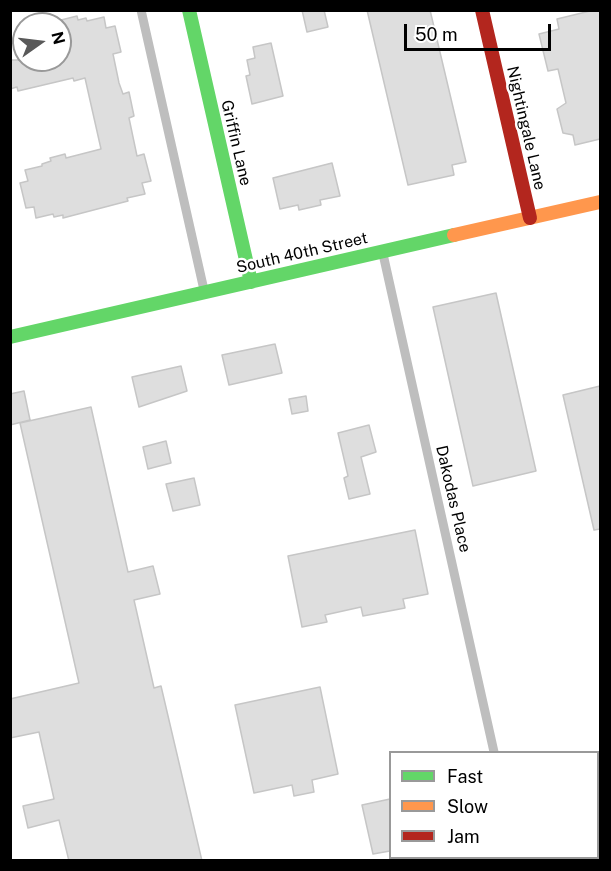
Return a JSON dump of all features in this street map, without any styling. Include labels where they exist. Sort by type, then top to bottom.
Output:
[{"type":"street","name":"Griffin Lane","points":[[189,10],[251,282]]},
{"type":"street","name":"Nightingale Lane","points":[[482,10],[530,218]]},
{"type":"street","name":"South 40th Street","points":[[10,337],[600,202]]},
{"type":"lane","points":[[141,10],[204,293]]},
{"type":"lane","name":"Dakodas Place","points":[[382,252],[494,751]]},
{"type":"building","points":[[302,10],[324,10],[328,27],[307,32]]},
{"type":"building","points":[[367,10],[430,10],[466,162],[452,165],[454,175],[408,185]]},
{"type":"building","points":[[600,10],[600,139],[575,145],[573,135],[563,133],[557,109],[566,103],[558,69],[548,71],[539,34],[559,29],[557,19]]},
{"type":"building","points":[[77,16],[78,20],[86,18],[87,21],[104,17],[106,28],[115,26],[121,52],[113,54],[119,83],[123,94],[129,92],[134,116],[129,118],[137,156],[144,154],[151,181],[142,183],[145,194],[127,198],[128,201],[63,218],[63,215],[54,217],[53,214],[36,218],[34,207],[26,208],[20,183],[28,181],[25,170],[42,166],[51,161],[50,158],[65,154],[66,158],[101,149],[85,78],[74,81],[73,78],[18,91],[17,87],[10,89],[10,60],[12,60],[12,72],[72,72],[72,17]]},
{"type":"building","points":[[271,43],[283,96],[252,104],[246,76],[250,75],[247,60],[255,58],[253,47]]},
{"type":"building","points":[[332,163],[340,196],[320,200],[321,205],[299,210],[298,205],[280,209],[273,178]]},
{"type":"building","points":[[496,293],[536,471],[473,486],[433,307]]},
{"type":"building","points":[[275,344],[282,373],[229,385],[222,355]]},
{"type":"building","points":[[181,366],[187,391],[139,407],[132,377]]},
{"type":"building","points":[[600,386],[600,529],[594,530],[563,395]]},
{"type":"building","points":[[24,391],[30,420],[10,425],[10,394]]},
{"type":"building","points":[[306,396],[308,411],[292,414],[289,399]]},
{"type":"building","points":[[91,407],[128,572],[153,566],[160,594],[134,600],[154,688],[161,686],[202,861],[69,861],[59,820],[28,828],[23,806],[54,799],[39,732],[10,738],[10,699],[79,683],[20,423]]},
{"type":"building","points":[[369,425],[376,452],[361,457],[370,494],[349,499],[344,478],[348,476],[338,433]]},
{"type":"building","points":[[166,441],[171,463],[148,469],[143,447]]},
{"type":"building","points":[[194,478],[200,505],[173,511],[166,484]]},
{"type":"building","points":[[415,530],[428,594],[403,599],[405,608],[363,616],[361,607],[325,615],[327,622],[302,627],[288,556]]},
{"type":"building","points":[[320,687],[338,774],[312,780],[314,792],[294,796],[292,785],[254,793],[235,705]]},
{"type":"building","points":[[389,799],[389,851],[373,854],[362,805]]},
{"type":"traffic: fast","points":[[189,10],[251,282]]},
{"type":"traffic: fast","points":[[10,337],[454,235]]},
{"type":"traffic: slow","points":[[454,235],[600,202]]},
{"type":"traffic: jam","points":[[482,10],[530,218]]}]
